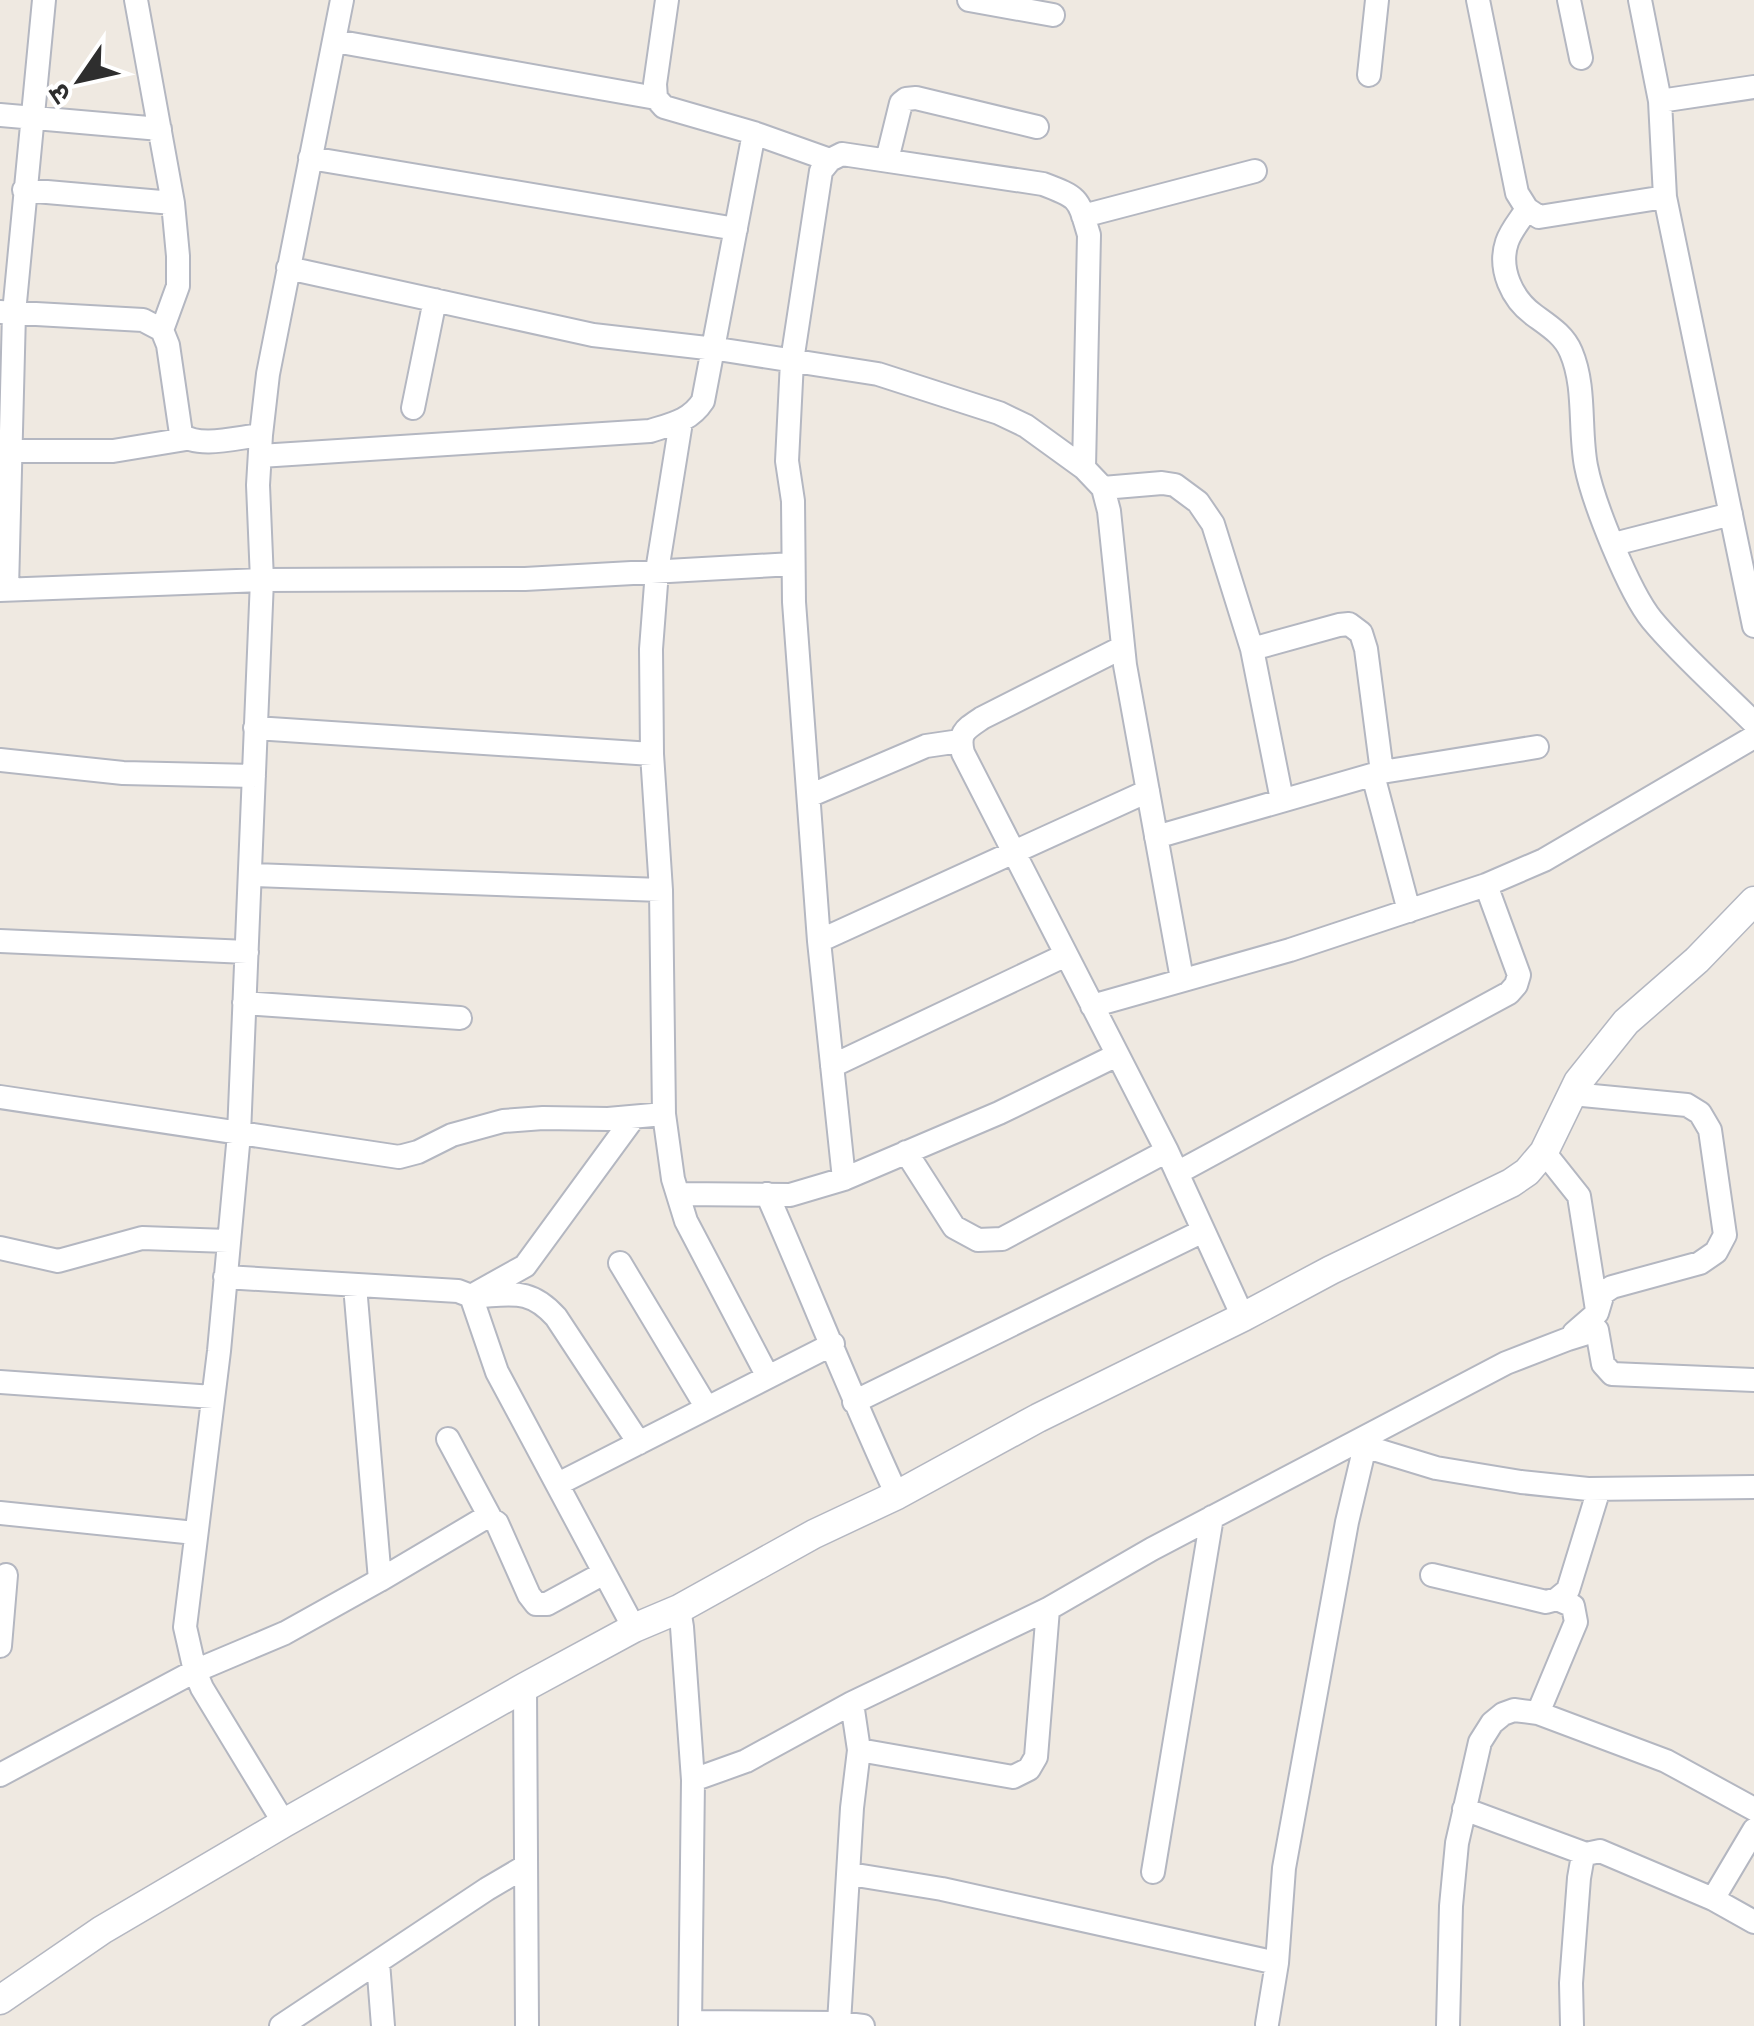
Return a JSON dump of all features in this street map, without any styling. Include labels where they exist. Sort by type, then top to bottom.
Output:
[{"type":"street","points":[[44,0],[7,313],[4,590],[262,580],[526,579],[794,564]]},
{"type":"street","points":[[136,0],[173,203],[178,256],[178,286],[162,330]]},
{"type":"street","points":[[284,1823],[194,1672],[185,1628],[214,1398],[239,1134],[262,580],[260,445],[268,374],[342,0]]},
{"type":"street","points":[[667,0],[655,84],[656,98],[664,107],[830,160]]},
{"type":"street","points":[[969,0],[1052,15]]},
{"type":"street","points":[[1369,75],[1376,0]]},
{"type":"street","points":[[1478,0],[1517,193],[1527,209],[1540,217],[1666,197]]},
{"type":"street","points":[[1569,0],[1581,58]]},
{"type":"street","points":[[1640,0],[1660,102],[1666,197],[1740,528],[1754,626]]},
{"type":"street","points":[[334,41],[656,98]]},
{"type":"street","points":[[1660,102],[1754,87]]},
{"type":"street","points":[[887,160],[906,99],[916,98],[1037,127]]},
{"type":"street","points":[[0,115],[160,129]]},
{"type":"street","points":[[5,452],[113,451],[186,439],[260,445],[448,442],[650,431],[681,422],[696,412],[702,401],[754,133]]},
{"type":"street","points":[[844,1179],[819,940],[794,602],[793,500],[787,462],[792,361],[821,172],[830,160],[842,154],[887,160],[1042,184],[1072,194],[1080,205],[1089,235],[1084,468]]},
{"type":"street","points":[[310,158],[736,229]]},
{"type":"street","points":[[1083,216],[1254,171]]},
{"type":"street","points":[[24,190],[173,203]]},
{"type":"street","points":[[1527,209],[1508,240],[1504,259],[1507,281],[1516,299],[1555,330],[1574,356],[1586,465],[1596,500],[1634,590],[1650,618],[1754,723]]},
{"type":"street","points":[[288,268],[593,335],[878,374],[999,413],[1026,426],[1084,468],[1104,488],[1109,511],[1123,647],[1182,979]]},
{"type":"street","points":[[413,408],[435,300]]},
{"type":"street","points":[[7,313],[143,320],[162,330],[168,344],[181,434],[186,439]]},
{"type":"street","points":[[681,422],[657,571],[652,649],[664,1114],[673,1179],[686,1221],[768,1378]]},
{"type":"street","points":[[1104,488],[1175,485],[1198,502],[1213,524],[1252,649],[1282,800]]},
{"type":"street","points":[[1614,544],[1740,528]]},
{"type":"street","points":[[1252,649],[1339,625],[1349,624],[1361,633],[1366,649],[1378,773],[1408,911]]},
{"type":"street","points":[[1123,647],[982,718],[965,730],[960,741],[1167,1151],[1243,1317]]},
{"type":"street","points":[[256,728],[652,754]]},
{"type":"street","points":[[1092,1006],[1290,950],[1486,886],[1544,860],[1754,737]]},
{"type":"street","points":[[809,796],[926,746],[960,741]]},
{"type":"street","points":[[1156,836],[1378,773],[1538,748]]},
{"type":"street","points":[[0,760],[123,773],[254,776]]},
{"type":"street","points":[[819,940],[1148,791]]},
{"type":"street","points":[[251,875],[661,890]]},
{"type":"street","points":[[1177,1173],[1510,994],[1519,975],[1486,886]]},
{"type":"street","points":[[0,2000],[102,1930],[284,1823],[634,1628],[678,1609],[1038,1418],[1510,1183],[1527,1172],[1544,1152],[1578,1082],[1626,1022],[1697,960],[1754,901]]},
{"type":"street","points":[[0,942],[247,952]]},
{"type":"street","points":[[832,1066],[1066,954]]},
{"type":"street","points":[[244,1003],[460,1018]]},
{"type":"street","points":[[678,1194],[790,1194],[844,1179],[999,1113],[1118,1055]]},
{"type":"street","points":[[1568,1338],[1598,1314],[1603,1294],[1612,1286],[1700,1263],[1716,1252],[1724,1235],[1710,1130],[1700,1113],[1687,1105],[1572,1094]]},
{"type":"street","points":[[0,1096],[398,1157],[452,1135],[504,1121],[608,1120],[664,1114]]},
{"type":"street","points":[[471,1296],[525,1266],[634,1117]]},
{"type":"street","points":[[906,1152],[954,1227],[978,1240],[1002,1240],[1167,1151]]},
{"type":"street","points":[[1544,1152],[1579,1196],[1598,1314]]},
{"type":"street","points":[[767,1194],[897,1495]]},
{"type":"street","points":[[854,1402],[1203,1231]]},
{"type":"street","points":[[0,1248],[58,1261],[142,1238],[228,1242]]},
{"type":"street","points":[[620,1264],[707,1408]]},
{"type":"street","points":[[225,1277],[458,1291],[471,1296],[519,1294],[542,1302],[556,1317],[639,1443]]},
{"type":"street","points":[[355,1286],[380,1580]]},
{"type":"street","points":[[471,1296],[497,1372],[634,1628]]},
{"type":"street","points":[[693,1780],[746,1761],[852,1703],[1048,1608],[1506,1363],[1568,1338],[1597,1330],[1602,1364],[1612,1374],[1754,1380]]},
{"type":"street","points":[[558,1484],[833,1344]]},
{"type":"street","points":[[0,1382],[214,1398]]},
{"type":"street","points":[[448,1439],[491,1519],[497,1523],[536,1604],[547,1604],[604,1573]]},
{"type":"street","points":[[1360,1444],[1436,1468],[1520,1482],[1598,1489],[1754,1488]]},
{"type":"street","points":[[1267,2024],[1277,1963],[1284,1868],[1360,1444]]},
{"type":"street","points":[[1432,1575],[1546,1602],[1558,1599],[1568,1590],[1598,1489]]},
{"type":"street","points":[[0,1512],[195,1533]]},
{"type":"street","points":[[1154,1872],[1212,1517]]},
{"type":"street","points":[[0,1775],[194,1672],[285,1633],[483,1519],[491,1519]]},
{"type":"street","points":[[0,1646],[6,1575]]},
{"type":"street","points":[[1538,1713],[1576,1622],[1574,1606],[1558,1599]]},
{"type":"street","points":[[859,1750],[1013,1777],[1030,1769],[1036,1757],[1048,1608]]},
{"type":"street","points":[[678,1609],[693,1780],[690,2024],[864,2026]]},
{"type":"street","points":[[525,1687],[527,2026]]},
{"type":"street","points":[[839,2023],[859,1750],[852,1703]]},
{"type":"street","points":[[1448,2026],[1457,1843],[1480,1742],[1502,1714],[1514,1710],[1538,1713],[1666,1761],[1754,1809]]},
{"type":"street","points":[[1464,1809],[1586,1854],[1600,1851],[1712,1899],[1754,1922]]},
{"type":"street","points":[[1712,1899],[1754,1830]]},
{"type":"street","points":[[1572,2026],[1571,1983],[1579,1878],[1586,1854]]},
{"type":"street","points":[[281,2026],[526,1866]]},
{"type":"street","points":[[850,1874],[942,1888],[1277,1963]]},
{"type":"street","points":[[378,1962],[383,2026]]}]
